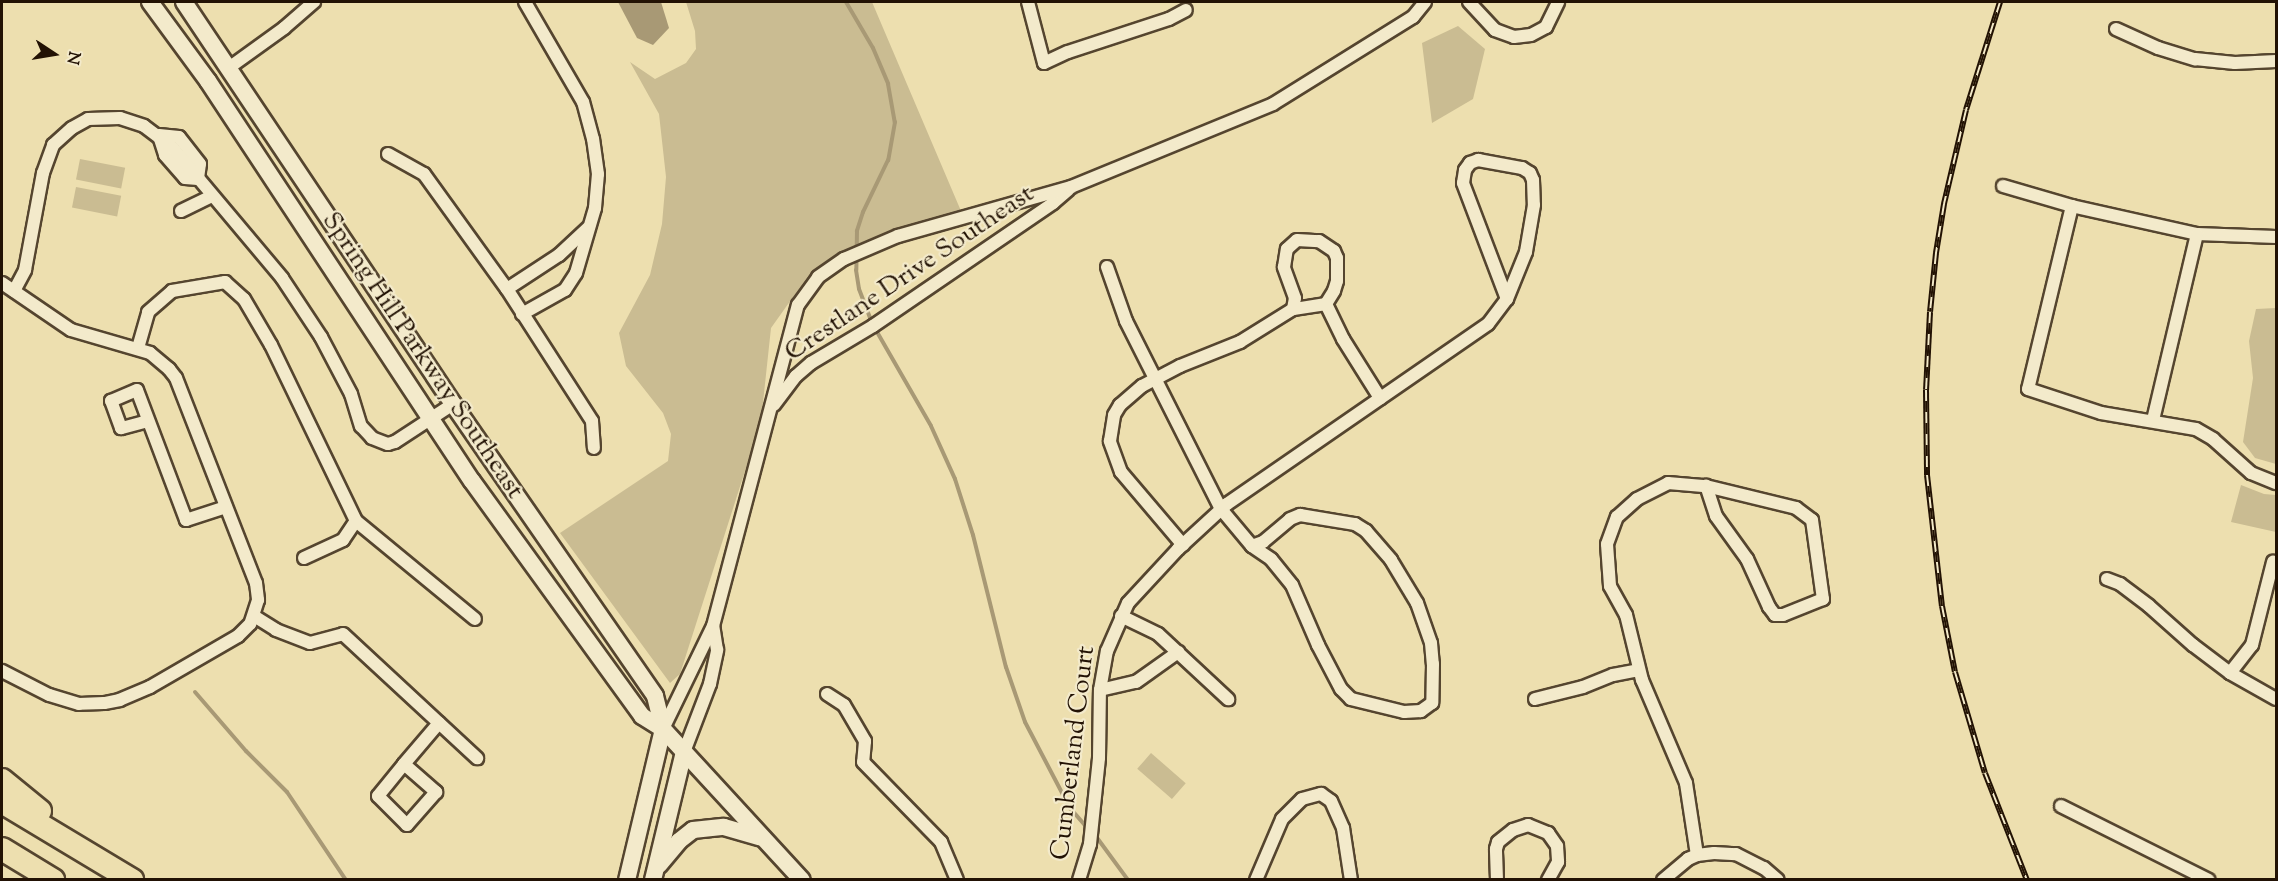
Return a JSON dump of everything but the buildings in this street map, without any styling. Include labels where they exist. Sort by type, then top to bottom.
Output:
[{"type":"highway","points":[[2,780],[107,864]]},
{"type":"highway","points":[[2,802],[132,879]]},
{"type":"highway","points":[[2,849],[53,879]]},
{"type":"highway","points":[[2,865],[30,879]]},
{"type":"street","name":"Spring Hill Parkway Southeast","points":[[150,2],[208,81],[472,481],[642,716],[663,729],[802,879]]},
{"type":"street","name":"Spring Hill Parkway Southeast","points":[[184,2],[230,67],[453,404],[654,696],[663,729]]},
{"type":"street","points":[[230,67],[284,28],[314,2]]},
{"type":"street","points":[[522,314],[564,290],[576,273],[598,193],[593,139],[583,102],[525,2]]},
{"type":"street","points":[[1028,2],[1044,63],[1169,19],[1186,10]]},
{"type":"street","name":"Crestlane Drive Southeast","points":[[763,430],[798,305],[810,285],[829,268],[898,236],[1071,187],[1272,104],[1413,17],[1425,2]]},
{"type":"street","points":[[1469,2],[1495,30],[1514,37],[1530,35],[1546,27],[1558,2]]},
{"type":"street","points":[[2116,29],[2157,48],[2194,59],[2235,63],[2277,61]]},
{"type":"street","points":[[15,291],[27,261],[46,163],[59,137],[87,119],[104,117],[135,122],[159,135],[179,138],[200,164],[198,179]]},
{"type":"street","points":[[159,135],[165,155],[185,178],[198,179],[263,253],[302,305],[337,366],[366,432],[379,441],[395,442],[453,404]]},
{"type":"street","points":[[388,154],[424,174],[507,289],[592,421],[594,448]]},
{"type":"street","name":"Cumberland Court","points":[[1079,879],[1090,844],[1099,758],[1100,690],[1107,651],[1128,603],[1221,509],[1488,324],[1507,299],[1526,252],[1534,205],[1533,180],[1530,173],[1522,168],[1478,160],[1470,163],[1465,170],[1463,183],[1507,299]]},
{"type":"street","points":[[2003,186],[2072,206],[2197,234],[2277,237]]},
{"type":"street","name":"Crestlane Drive Southeast","points":[[763,430],[776,401],[796,376],[811,363],[943,279],[1053,203],[1071,187]]},
{"type":"street","points":[[181,211],[212,196]]},
{"type":"street","points":[[2072,206],[2028,389],[2101,412],[2196,429],[2212,439],[2252,473],[2277,483]]},
{"type":"street","points":[[507,289],[559,255],[591,225]]},
{"type":"street","points":[[2153,420],[2197,234]]},
{"type":"street","points":[[1293,309],[1295,298],[1287,281],[1284,259],[1291,243],[1297,240],[1326,244],[1337,258],[1337,281],[1326,304]]},
{"type":"street","points":[[1107,267],[1126,321],[1221,509],[1252,546],[1271,559],[1293,585],[1318,645],[1341,689],[1351,699],[1404,712],[1421,711],[1432,703],[1433,664],[1426,625],[1417,603],[1391,560],[1366,531],[1354,524],[1332,518],[1300,515],[1290,519],[1263,542],[1252,546]]},
{"type":"street","points":[[138,348],[148,312],[172,291],[225,282],[244,299],[271,345],[356,521],[475,619]]},
{"type":"street","points":[[2,283],[71,330],[116,345],[138,348],[162,360],[176,378],[256,583],[258,600],[254,616],[238,636],[150,687],[104,704],[79,704],[65,701],[2,671]]},
{"type":"street","points":[[1183,545],[1131,485],[1112,450],[1111,428],[1120,405],[1156,379],[1240,342],[1293,309],[1326,304]]},
{"type":"street","points":[[1326,304],[1343,339],[1380,398]]},
{"type":"street","points":[[148,421],[186,520],[226,507]]},
{"type":"street","points":[[627,879],[663,729],[713,626],[763,430]]},
{"type":"street","points":[[1696,855],[1686,783],[1639,670],[1626,615],[1610,586],[1606,560],[1612,528],[1624,508],[1663,485],[1683,483],[1706,486],[1796,508],[1812,520],[1823,599],[1783,615],[1775,615],[1747,560],[1716,516],[1706,486]]},
{"type":"street","points":[[304,558],[343,540],[356,521]]},
{"type":"street","points":[[2230,673],[2252,645],[2273,562]]},
{"type":"street","points":[[2106,579],[2120,584],[2230,673],[2277,699]]},
{"type":"street","points":[[254,616],[276,630],[310,643],[342,634],[477,758]]},
{"type":"street","points":[[1121,616],[1158,633],[1228,699]]},
{"type":"street","points":[[654,875],[684,752],[712,673],[717,650],[713,626]]},
{"type":"street","points":[[1100,690],[1136,682],[1178,652]]},
{"type":"street","points":[[1535,699],[1583,687],[1613,675],[1639,670]]},
{"type":"street","points":[[827,694],[844,705],[865,741],[863,762],[941,842],[957,879]]},
{"type":"street","points":[[404,764],[436,792],[407,825],[378,796],[404,764],[439,723]]},
{"type":"street","points":[[1256,879],[1282,819],[1302,799],[1321,794],[1331,801],[1343,828],[1351,879]]},
{"type":"street","points":[[2061,806],[2209,879]]},
{"type":"street","points":[[1497,879],[1496,849],[1498,842],[1513,830],[1528,825],[1548,833],[1557,846],[1558,862],[1548,879]]},
{"type":"street","points":[[654,875],[671,849],[693,830],[724,827],[764,838]]},
{"type":"street","points":[[1663,879],[1688,859],[1696,855],[1714,853],[1736,854],[1764,868],[1778,879]]},
{"type":"shaded area","points":[[618,2],[661,2],[669,28],[653,45],[637,38]]},
{"type":"shaded area","points":[[686,2],[872,2],[961,211],[866,244],[808,276],[771,328],[761,421],[680,674],[670,683],[560,533],[668,461],[671,434],[663,413],[626,366],[619,333],[650,275],[662,224],[666,177],[659,114],[630,62],[655,79],[686,63],[696,49],[695,31]]},
{"type":"shaded area","points":[[1458,26],[1485,49],[1473,99],[1432,123],[1422,43]]},
{"type":"shaded area","points":[[80,159],[125,168],[121,188],[76,180]]},
{"type":"shaded area","points":[[76,187],[121,196],[117,216],[72,208]]},
{"type":"shaded area","points":[[2276,308],[2276,464],[2255,458],[2243,442],[2253,378],[2249,341],[2256,309]]},
{"type":"shaded area","points":[[2241,485],[2264,494],[2276,495],[2276,532],[2231,522]]},
{"type":"shaded area","points":[[1151,753],[1186,783],[1172,799],[1137,769]]},
{"type":"waterway","points":[[846,2],[873,48],[888,84],[895,122],[888,160],[863,212],[857,231],[856,270],[859,289],[873,325],[931,426],[955,479],[973,535],[1006,667],[1025,722],[1070,808],[1089,830]]},
{"type":"waterway","points":[[195,692],[246,751],[287,792],[346,880]]},
{"type":"waterway","points":[[1095,835],[1128,880]]},
{"type":"railway","points":[[2000,2],[1966,110],[1944,204],[1936,253],[1926,390],[1927,475],[1942,606],[1955,672],[1985,773],[2027,880]]}]
